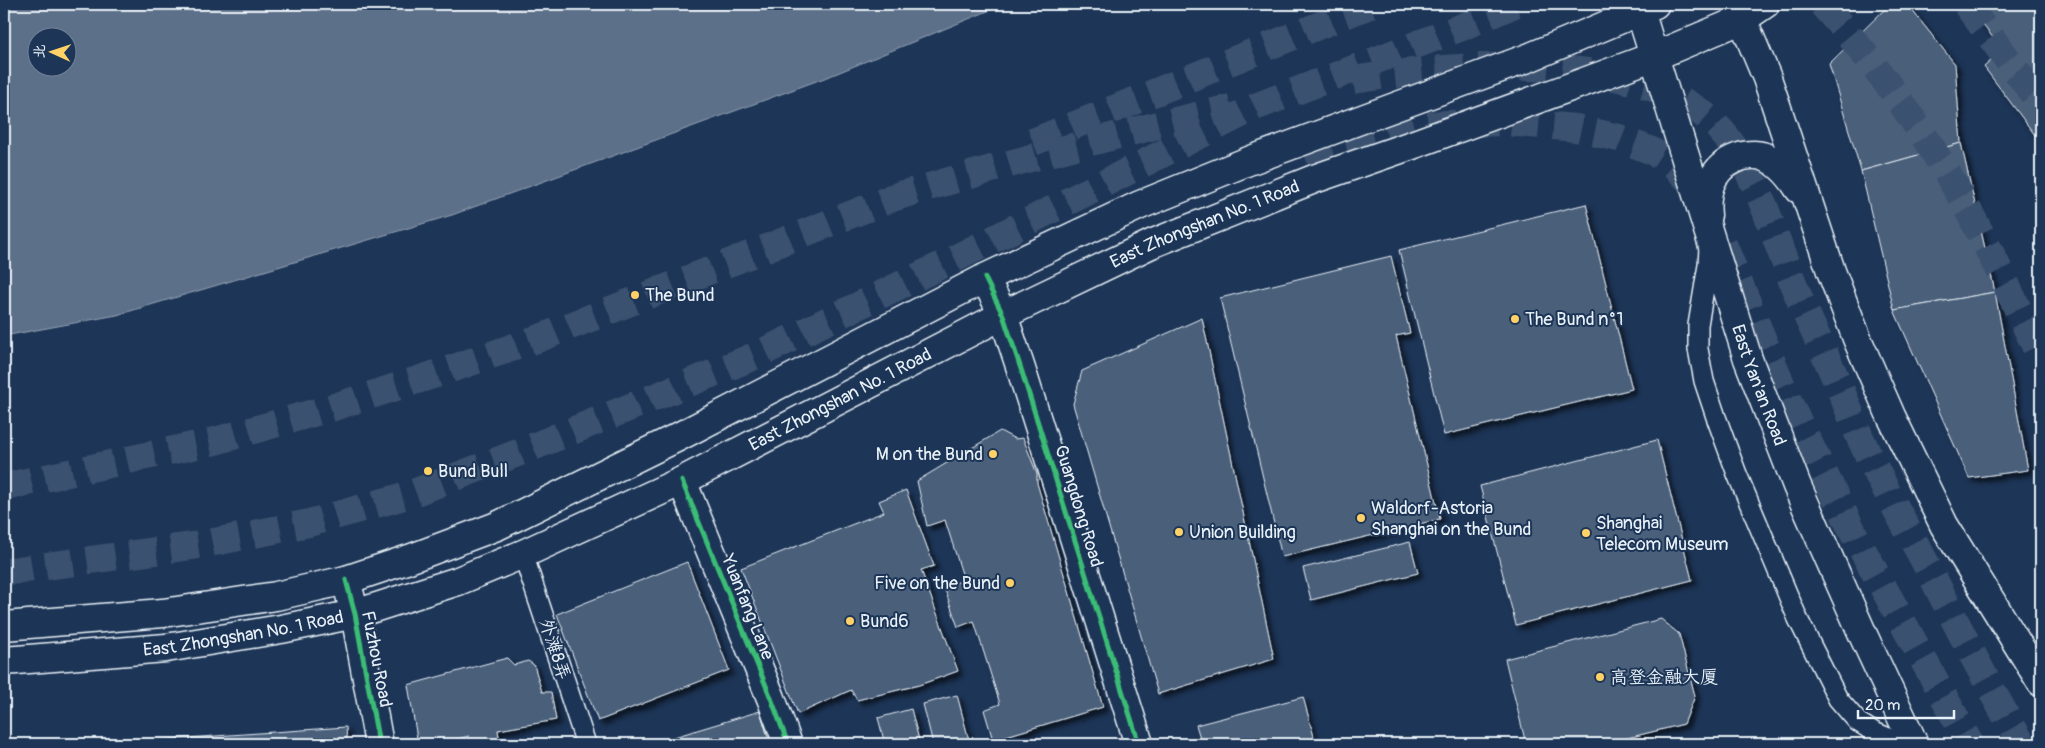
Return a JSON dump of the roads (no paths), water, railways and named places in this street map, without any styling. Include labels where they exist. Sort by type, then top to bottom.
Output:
[{"type":"main road","name":"East Zhongshan No. 1 Road","points":[[4,661],[166,648],[281,629],[355,614],[458,581],[523,554],[682,480],[1003,315],[1151,244],[1226,212],[1314,179],[1655,56],[1740,11],[1766,4]]},
{"type":"main road","name":"East Zhongshan No. 1 Road","points":[[4,626],[163,613],[276,596],[346,580],[497,526],[678,437],[985,278],[1140,205],[1250,160],[1528,58],[1648,7]]},
{"type":"main road","name":"East Yan'an Road","points":[[1648,7],[1655,56],[1748,359],[1797,486],[1914,744]]},
{"type":"main road","points":[[1740,11],[1767,78],[1805,198],[1831,271],[1858,341],[1891,416],[1944,525],[2041,682]]},
{"type":"main road","points":[[1710,234],[1706,210],[1708,191],[1714,177],[1723,164],[1734,159],[1750,155],[1762,156],[1775,162],[1788,172],[1805,198]]},
{"type":"main road","name":"Guangdong Road","points":[[985,278],[1003,315],[1139,744]]},
{"type":"main road","name":"Yuanfang Lane","points":[[682,480],[788,744]]},
{"type":"main road","name":"Fuzhou Road","points":[[346,580],[355,614],[379,744]]},
{"type":"lane","points":[[1710,234],[1708,265],[1698,325],[1698,349],[1704,381],[1737,474],[1798,619],[1838,699],[1858,722],[1874,732],[1903,744]]},
{"type":"lane","name":"外滩8弄","points":[[523,554],[586,744]]},
{"type":"water","points":[[4,4],[1005,4],[830,76],[452,215],[117,315],[4,336]]},
{"type":"tunnel","points":[[1033,142],[1372,4]]},
{"type":"tunnel","points":[[4,572],[199,545],[309,523],[408,495],[528,449],[755,356],[956,258],[1255,107],[1462,27],[1515,4]]},
{"type":"tunnel","points":[[1822,4],[1877,70],[1910,116],[1956,188],[1979,230],[2041,358]]},
{"type":"tunnel","points":[[1966,4],[2041,104]]},
{"type":"tunnel","points":[[1353,80],[1393,74],[1483,67],[1531,67],[1578,71],[1622,79],[1663,92],[1699,111],[1717,126],[1732,144],[1756,187],[1797,292],[1871,461],[1985,678],[2022,744]]},
{"type":"tunnel","points":[[888,199],[1059,150],[1231,108]]},
{"type":"tunnel","points":[[1304,150],[1421,125],[1505,122],[1576,128],[1619,138],[1652,151],[1674,165],[1699,191]]},
{"type":"tunnel","points":[[4,487],[215,441],[334,407],[442,372],[540,338],[905,193]]},
{"type":"tunnel","points":[[1723,244],[1789,403],[1857,540],[1970,744]]},
{"type":"place","name":"The Bund","points":[[635,295]]},
{"type":"place","name":"The Bund n°1","points":[[1515,319]]},
{"type":"place","name":"M on the Bund","points":[[993,454]]},
{"type":"place","name":"Bund Bull","points":[[428,471]]},
{"type":"place","name":"Waldorf-Astoria Shanghai on the Bund","points":[[1361,518]]},
{"type":"place","name":"Union Building","points":[[1179,532]]},
{"type":"place","name":"Shanghai Telecom Museum","points":[[1586,533]]},
{"type":"place","name":"Five on the Bund","points":[[1010,583]]},
{"type":"place","name":"Bund6","points":[[850,621]]},
{"type":"place","name":"高登金融大厦","points":[[1600,677]]}]
